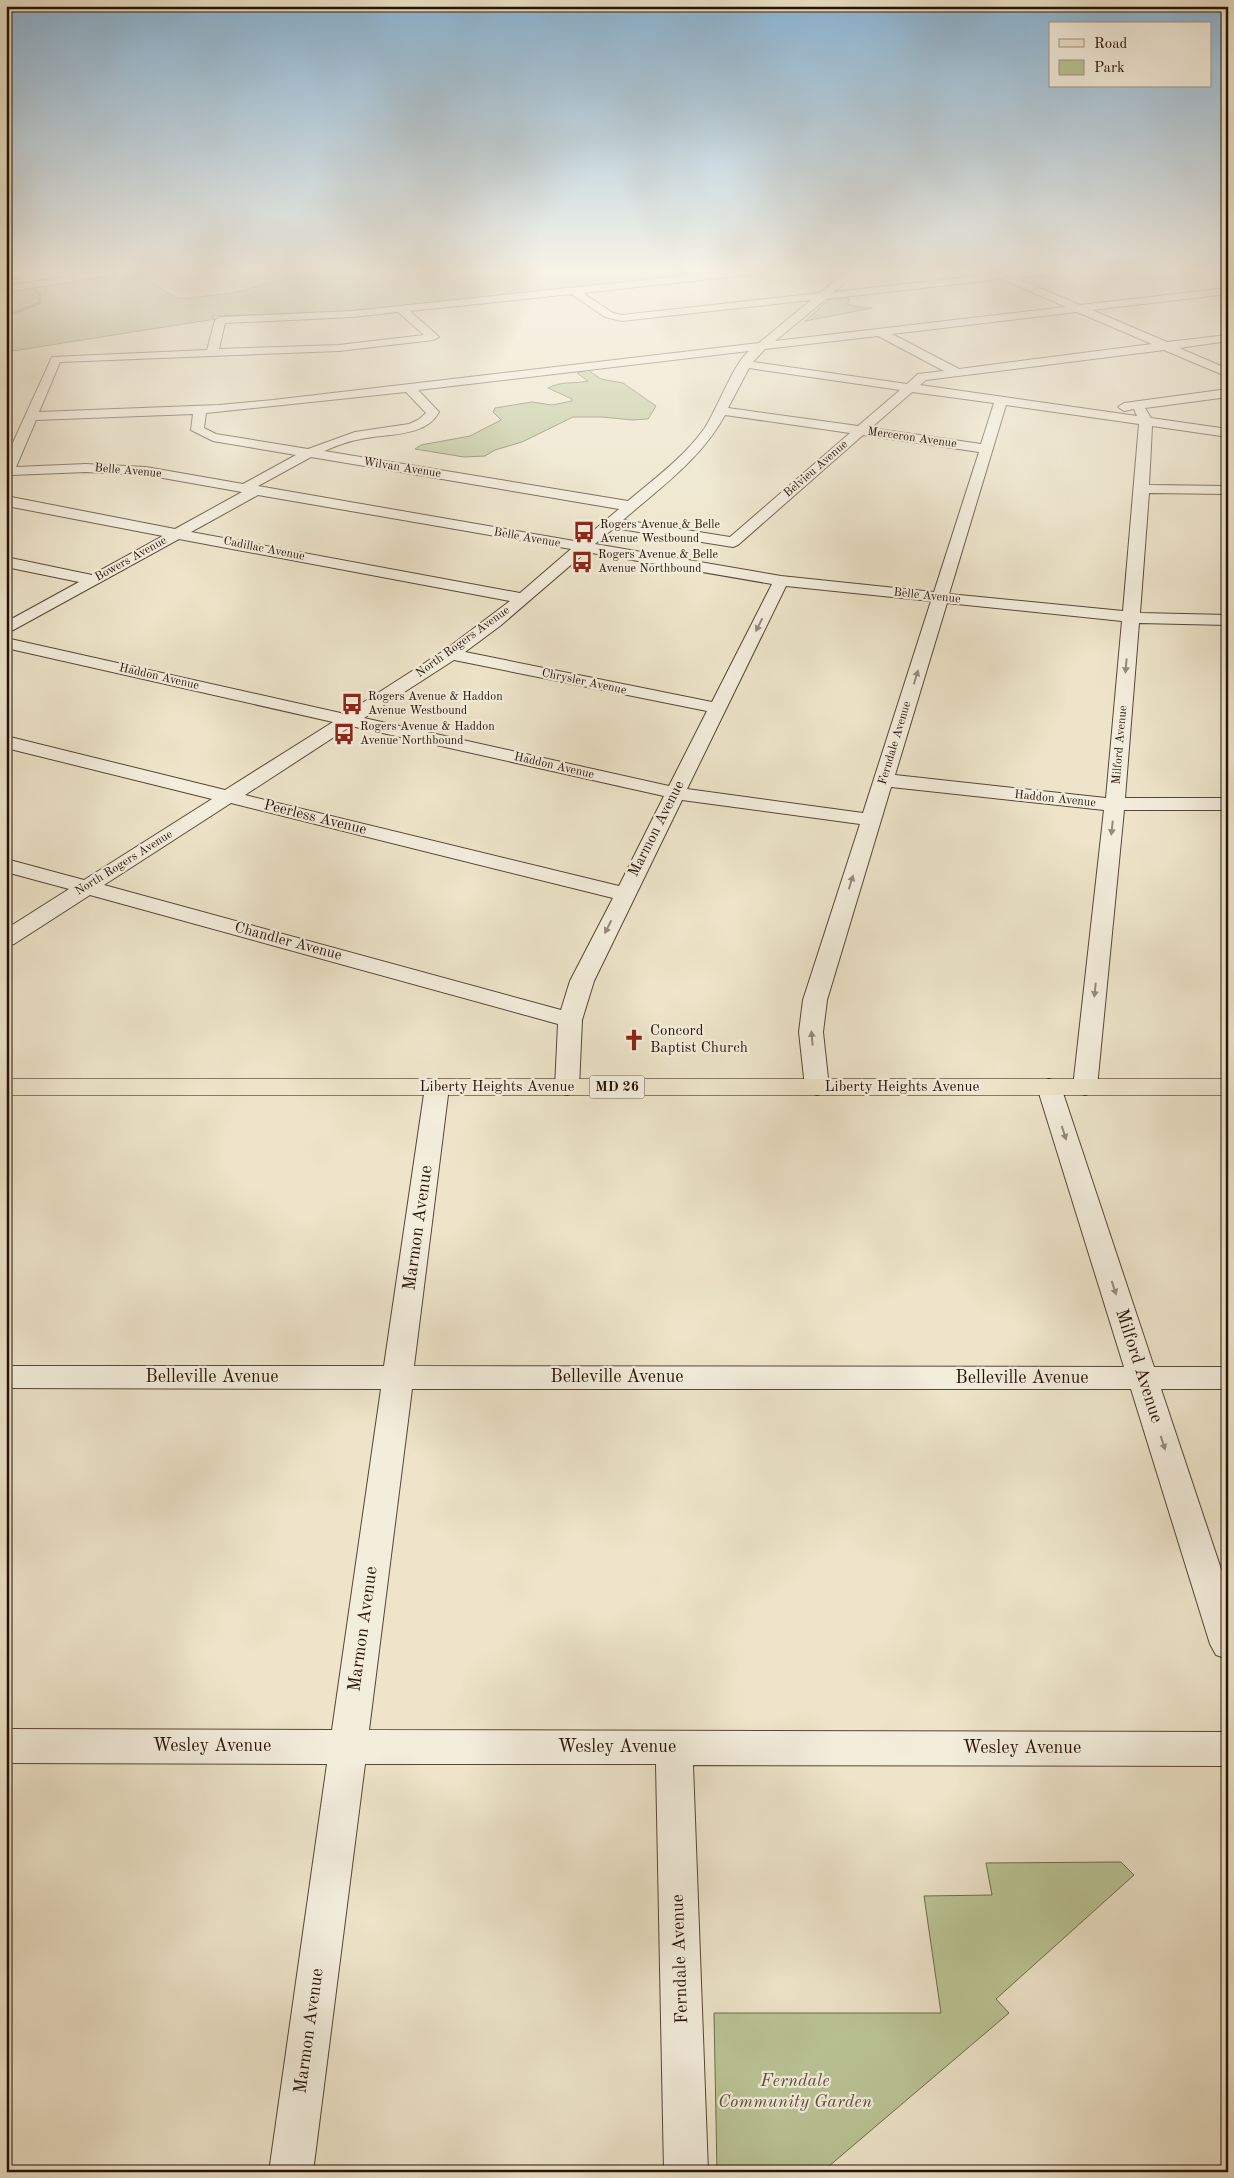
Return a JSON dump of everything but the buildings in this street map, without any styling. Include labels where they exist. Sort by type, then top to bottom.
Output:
[{"type":"main road","name":"Liberty Heights Avenue","points":[[6,1087],[1228,1087]]},
{"type":"street","points":[[7,472],[50,372]]},
{"type":"street","points":[[30,416],[254,406],[546,372]]},
{"type":"street","name":"North Rogers Avenue","points":[[9,936],[451,654],[522,598],[696,448],[740,372]]},
{"type":"street","points":[[796,372],[1228,433]]},
{"type":"street","points":[[873,383],[956,372]]},
{"type":"street","name":"Belvieu Avenue","points":[[611,523],[733,542],[922,377]]},
{"type":"street","name":"Bowers Avenue","points":[[6,629],[179,533],[311,453],[349,437],[404,428],[431,418],[433,412],[409,388]]},
{"type":"street","points":[[1085,413],[1228,393]]},
{"type":"street","name":"Ferndale Avenue","points":[[817,1087],[811,1032],[815,1000],[1001,402]]},
{"type":"street","points":[[1138,406],[1146,421]]},
{"type":"street","name":"Wilvan Avenue","points":[[200,409],[196,428],[199,433],[630,506]]},
{"type":"street","name":"Merceron Avenue","points":[[719,410],[986,448]]},
{"type":"street","name":"Milford Avenue","points":[[1085,1087],[1115,804],[1142,490],[1146,421]]},
{"type":"street","name":"Belle Avenue","points":[[7,472],[128,469],[781,581],[1130,617],[1228,620]]},
{"type":"street","points":[[1142,490],[1228,490]]},
{"type":"street","name":"Cadillac Avenue","points":[[6,500],[17,504],[522,598]]},
{"type":"street","points":[[6,562],[94,580]]},
{"type":"street","name":"Marmon Avenue","points":[[567,1087],[570,1020],[582,982],[781,581]]},
{"type":"street","name":"Haddon Avenue","points":[[6,643],[675,793],[871,820]]},
{"type":"street","name":"Chrysler Avenue","points":[[451,654],[717,708]]},
{"type":"street","name":"Peerless Avenue","points":[[6,742],[624,894]]},
{"type":"street","name":"Haddon Avenue","points":[[884,780],[1095,804],[1228,804]]},
{"type":"street","name":"Chandler Avenue","points":[[6,864],[570,1020]]},
{"type":"street","name":"Marmon Avenue","points":[[290,2172],[437,1087]]},
{"type":"street","name":"Milford Avenue","points":[[1049,1087],[1228,1644]]},
{"type":"street","name":"Belleville Avenue","points":[[6,1376],[1228,1378]]},
{"type":"street","name":"Wesley Avenue","points":[[6,1746],[1228,1749]]},
{"type":"street","name":"Ferndale Avenue","points":[[674,1747],[686,2172]]},
{"type":"green space","points":[[590,372],[601,379],[623,383],[656,406],[648,419],[573,417],[522,442],[495,450],[485,456],[464,457],[415,449],[421,445],[470,436],[501,420],[493,412],[495,408],[532,402],[552,405],[572,401],[572,399],[548,388],[562,384],[588,381],[577,373]]},
{"type":"green space","name":"Ferndale Community Garden","points":[[1121,1862],[1134,1875],[996,1999],[1009,2013],[822,2172],[717,2172],[714,2013],[941,2013],[924,1896],[992,1895],[986,1863]]},
{"type":"place","name":"Rogers Avenue & Belle Avenue Westbound","points":[[584,532]]},
{"type":"place","name":"Rogers Avenue & Belle Avenue Northbound","points":[[582,562]]},
{"type":"place","name":"Rogers Avenue & Haddon Avenue Westbound","points":[[352,704]]},
{"type":"place","name":"Rogers Avenue & Haddon Avenue Northbound","points":[[344,734]]},
{"type":"place","name":"Concord Baptist Church","points":[[634,1040]]}]
